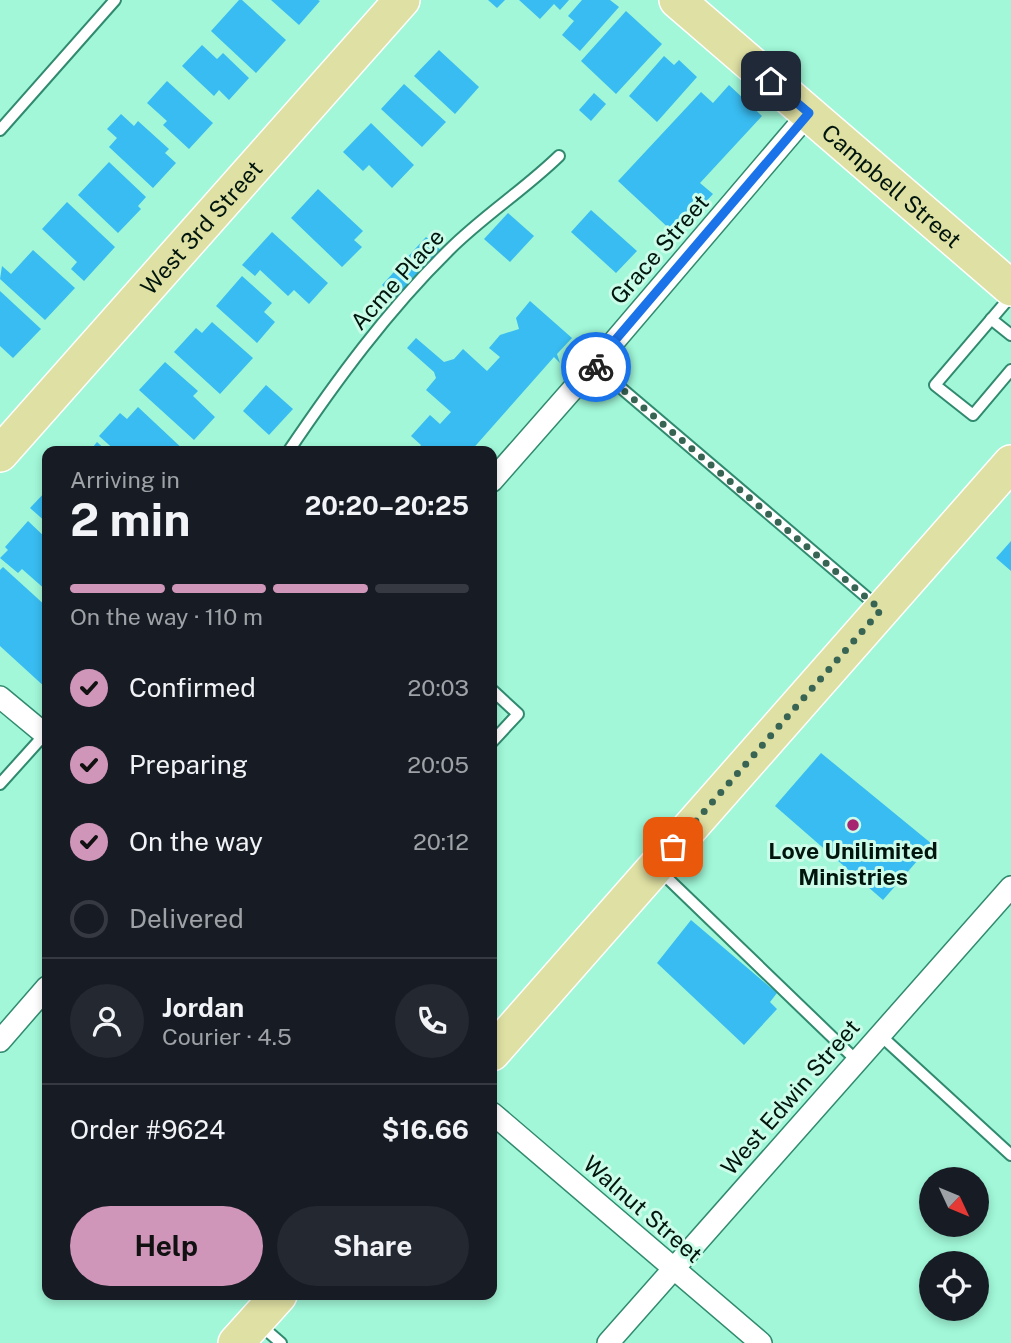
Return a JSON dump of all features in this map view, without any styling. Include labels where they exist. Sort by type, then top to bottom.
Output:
[{"type":"main road","name":"West 3rd Street","points":[[0,454],[402,0]]},
{"type":"main road","name":"Campbell Street","points":[[677,0],[1011,288]]},
{"type":"main road","points":[[497,1047],[1011,463]]},
{"type":"main road","points":[[258,1336],[276,1300]]},
{"type":"street","name":"Grace Street","points":[[497,475],[809,113]]},
{"type":"street","points":[[0,697],[42,730]]},
{"type":"street","name":"West Edwin Street","points":[[608,1343],[1011,887]]},
{"type":"street","points":[[0,1041],[42,993]]},
{"type":"street","name":"Walnut Street","points":[[497,1117],[761,1343]]},
{"type":"lane","points":[[0,131],[115,0]]},
{"type":"lane","name":"Acme Place","points":[[292,446],[349,365],[390,314],[448,250],[481,220],[532,182],[559,156]]},
{"type":"lane","points":[[1011,296],[935,385],[973,415],[1011,370]]},
{"type":"lane","points":[[991,319],[1011,335]]},
{"type":"lane","points":[[594,365],[881,610]]},
{"type":"lane","points":[[497,694],[519,714],[497,737]]},
{"type":"lane","points":[[0,784],[42,739]]},
{"type":"lane","points":[[656,867],[857,1061]]},
{"type":"lane","points":[[880,1035],[1011,1155]]},
{"type":"building","points":[[239,0],[286,40],[256,73],[211,31]]},
{"type":"building","points":[[271,0],[318,0],[320,1],[299,25]]},
{"type":"building","points":[[488,0],[505,0],[497,8]]},
{"type":"building","points":[[519,0],[569,0],[560,10],[554,4],[540,19]]},
{"type":"building","points":[[582,0],[610,0],[619,7],[580,51],[562,35],[574,21],[568,16]]},
{"type":"building","points":[[626,11],[662,44],[616,94],[581,61]]},
{"type":"building","points":[[202,45],[217,59],[223,53],[249,78],[229,100],[219,90],[214,96],[182,66]]},
{"type":"building","points":[[439,50],[479,87],[455,114],[414,76]]},
{"type":"building","points":[[664,56],[674,65],[679,60],[697,77],[657,122],[629,96]]},
{"type":"building","points":[[167,81],[213,123],[189,149],[163,125],[167,121],[147,103]]},
{"type":"building","points":[[404,84],[446,122],[422,147],[381,109]]},
{"type":"building","points":[[729,85],[762,116],[700,183],[713,194],[675,234],[618,181],[701,92],[713,103]]},
{"type":"building","points":[[594,93],[606,104],[591,121],[579,110]]},
{"type":"building","points":[[121,114],[134,126],[138,121],[169,149],[165,153],[176,163],[153,188],[109,147],[117,138],[107,129]]},
{"type":"building","points":[[371,123],[414,165],[392,188],[369,165],[363,171],[343,152]]},
{"type":"building","points":[[109,162],[146,197],[138,206],[141,209],[118,233],[78,195]]},
{"type":"building","points":[[318,189],[363,231],[354,240],[362,247],[342,267],[291,218]]},
{"type":"building","points":[[67,202],[115,247],[84,281],[71,269],[77,262],[42,229]]},
{"type":"building","points":[[591,210],[637,251],[616,273],[571,232]]},
{"type":"building","points":[[508,213],[534,236],[510,262],[484,239]]},
{"type":"building","points":[[272,232],[328,283],[309,304],[294,290],[288,296],[260,270],[255,276],[242,265]]},
{"type":"building","points":[[426,237],[444,253],[400,301],[382,285]]},
{"type":"building","points":[[33,250],[75,288],[45,320],[0,279],[2,266],[11,274]]},
{"type":"building","points":[[242,276],[272,303],[264,312],[275,322],[257,343],[216,306]]},
{"type":"building","points":[[0,291],[41,329],[13,358],[0,346]]},
{"type":"building","points":[[530,301],[572,338],[557,354],[560,363],[554,357],[475,446],[420,446],[411,436],[430,415],[440,424],[451,412],[426,390],[436,378],[434,372],[407,348],[416,338],[444,362],[454,359],[463,349],[487,371],[500,357],[489,348],[500,335],[519,329],[516,318]]},
{"type":"building","points":[[212,322],[253,358],[220,394],[174,352],[196,328],[202,333]]},
{"type":"building","points":[[165,362],[198,391],[193,396],[215,417],[194,440],[139,390]]},
{"type":"building","points":[[266,385],[293,409],[269,435],[243,411]]},
{"type":"building","points":[[138,407],[180,446],[110,446],[99,436],[120,413],[127,419]]},
{"type":"building","points":[[42,495],[42,519],[30,508]]},
{"type":"building","points":[[28,521],[42,534],[42,587],[22,569],[18,573],[0,558],[8,550],[5,547]]},
{"type":"building","points":[[1011,541],[1011,571],[996,558]]},
{"type":"building","points":[[3,567],[42,602],[42,684],[0,646],[0,570]]},
{"type":"building","name":"Love Unilimited Ministries","points":[[821,753],[932,844],[883,900],[775,806]]},
{"type":"building","points":[[691,920],[777,993],[770,1002],[777,1009],[744,1045],[657,963]]},
{"type":"way so far","points":[[596,367],[881,610],[673,847]]},
{"type":"place","name":"Love Unilimited Ministries","points":[[853,825]]},
{"type":"route","points":[[596,367],[594,365],[809,113],[771,81]]}]
